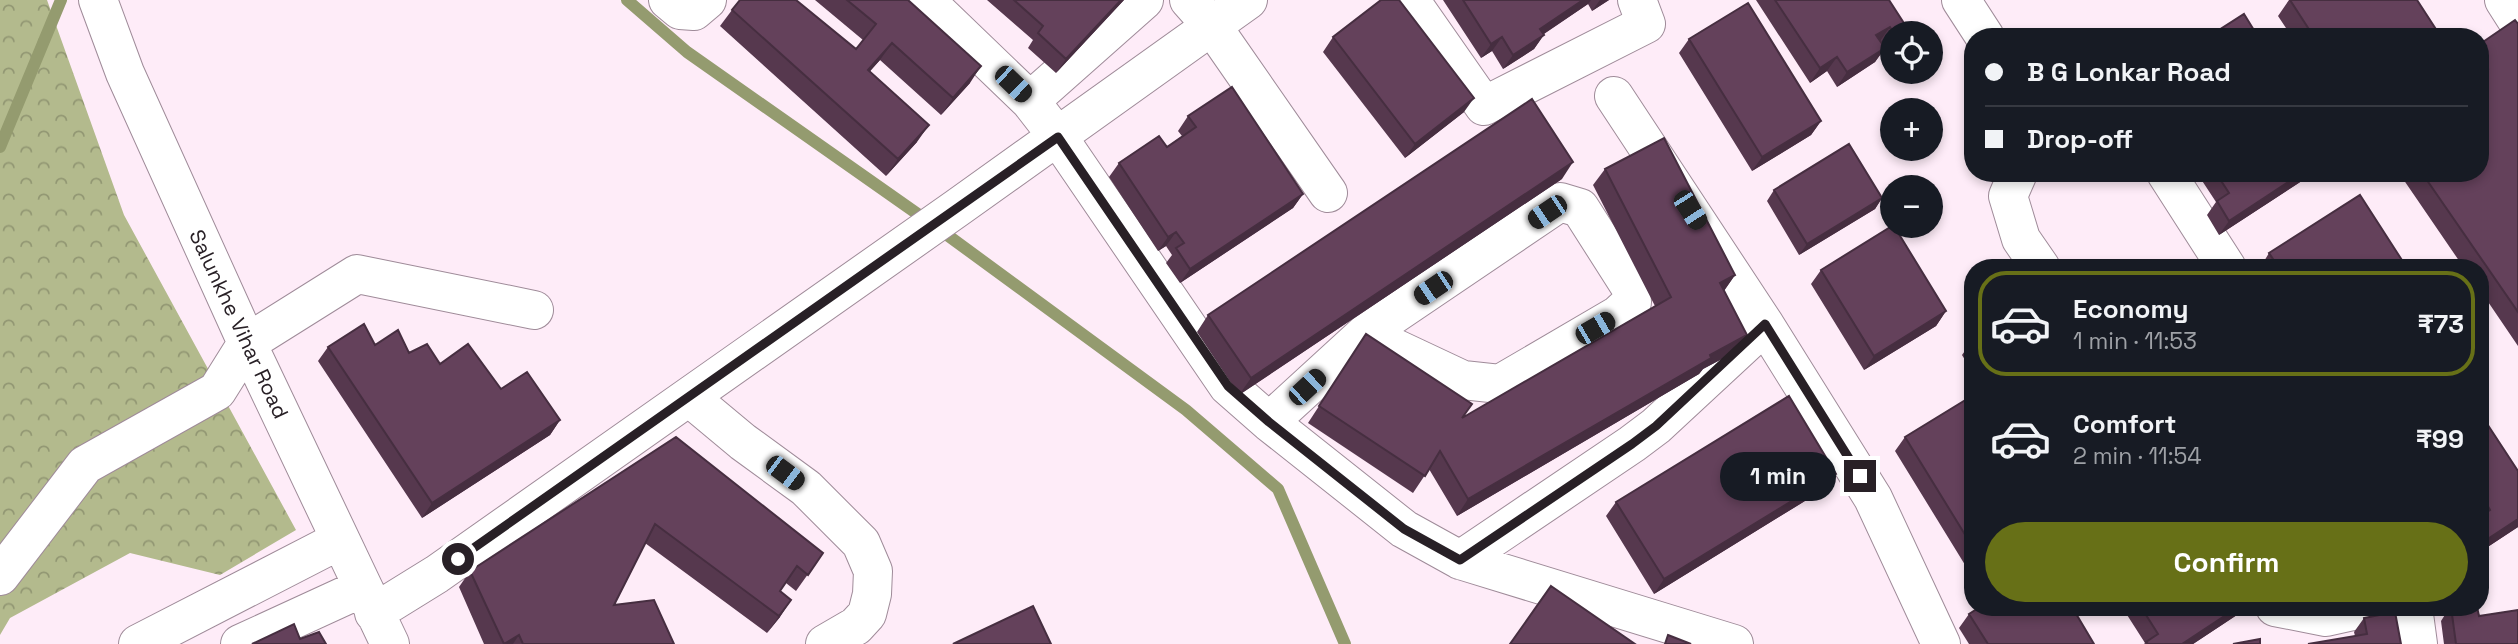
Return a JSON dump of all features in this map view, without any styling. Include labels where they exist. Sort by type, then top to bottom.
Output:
[{"type":"street","name":"Salunkhe Vihar Road","points":[[98,0],[125,73],[375,615]]},
{"type":"street","points":[[668,0],[681,10],[695,11],[707,0]]},
{"type":"street","points":[[925,0],[1030,101],[1058,137],[1228,386],[1269,422],[1404,529],[1460,560],[1734,644]]},
{"type":"street","points":[[1030,101],[1144,0]]},
{"type":"street","points":[[240,644],[375,615],[1058,137],[1201,13],[1248,0]]},
{"type":"street","points":[[1410,0],[1484,106],[1646,24],[1637,0]]},
{"type":"street","points":[[1961,0],[1979,28]]},
{"type":"street","points":[[2504,0],[2518,22]]},
{"type":"street","points":[[1201,13],[1328,193]]},
{"type":"street","points":[[1614,96],[1765,324],[1873,498],[1941,644]]},
{"type":"street","points":[[2014,182],[2008,196],[2021,239],[2035,259]]},
{"type":"street","points":[[2172,182],[2221,259]]},
{"type":"street","points":[[1269,422],[1365,334],[1560,202],[1580,208],[1631,288],[1632,302],[1618,315],[1500,384],[1463,380],[1365,334]]},
{"type":"street","points":[[0,576],[85,466],[218,391],[247,342],[357,274],[534,310]]},
{"type":"street","points":[[1460,560],[1656,426],[1765,324]]},
{"type":"street","points":[[689,397],[743,442],[806,488],[861,543],[873,571],[872,594],[867,614],[856,626],[825,644]]},
{"type":"street","points":[[138,644],[340,540]]},
{"type":"street","points":[[2414,616],[2418,644]]},
{"type":"green space","points":[[0,0],[47,0],[124,215],[296,530],[220,575],[130,553],[10,618],[0,635]]},
{"type":"building","points":[[740,0],[796,0],[856,49],[876,24],[847,0],[908,0],[981,66],[953,98],[892,43],[868,70],[929,125],[898,159],[732,10]]},
{"type":"building","points":[[1014,0],[1121,0],[1066,59],[1038,33],[1043,26]]},
{"type":"building","points":[[1381,0],[1399,0],[1474,98],[1415,144],[1333,37]]},
{"type":"building","points":[[1463,0],[1583,0],[1540,29],[1544,35],[1513,55],[1502,37],[1491,44]]},
{"type":"building","points":[[1775,0],[1889,0],[1903,21],[1880,21],[1880,33],[1876,35],[1880,41],[1880,51],[1847,72],[1837,57],[1820,68]]},
{"type":"building","points":[[2290,0],[2417,0],[2435,28],[2308,28]]},
{"type":"building","points":[[1748,3],[1821,121],[1762,157],[1689,39]]},
{"type":"building","points":[[2244,14],[2253,28],[2222,28]]},
{"type":"building","points":[[2515,20],[2518,24],[2518,312],[2489,270],[2489,259],[2481,259],[2428,182],[2489,182],[2489,38]]},
{"type":"building","points":[[1232,87],[1303,194],[1190,269],[1176,248],[1184,243],[1176,232],[1168,237],[1119,163],[1159,136],[1167,147],[1196,127],[1188,116]]},
{"type":"building","points":[[1532,99],[1573,162],[1251,378],[1208,315]]},
{"type":"building","points":[[1664,138],[1735,275],[1720,283],[1747,335],[1468,499],[1440,451],[1425,476],[1319,406],[1366,334],[1472,404],[1462,418],[1671,297],[1605,169]]},
{"type":"building","points":[[1849,144],[1880,195],[1880,199],[1807,244],[1774,190]]},
{"type":"building","points":[[2222,182],[2288,182],[2229,221],[2217,201],[2229,193]]},
{"type":"building","points":[[2360,195],[2401,259],[2273,259],[2269,253]]},
{"type":"building","points":[[1880,233],[1880,238],[1901,238],[1946,311],[1874,356],[1821,270]]},
{"type":"building","points":[[364,324],[375,345],[398,330],[409,353],[427,344],[440,364],[468,344],[501,389],[527,372],[560,420],[432,503],[328,347]]},
{"type":"building","points":[[1789,396],[1836,474],[1664,579],[1616,502]]},
{"type":"building","points":[[1964,401],[1964,533],[1905,437]]},
{"type":"building","points":[[2489,427],[2518,471],[2518,519],[2489,538]]},
{"type":"building","points":[[676,437],[823,553],[808,575],[797,566],[780,591],[791,600],[779,616],[655,524],[614,605],[654,600],[674,644],[523,644],[519,635],[504,644],[470,571]]},
{"type":"building","points":[[1551,586],[1635,644],[1510,644]]},
{"type":"building","points":[[1033,606],[1051,644],[953,644]]},
{"type":"building","points":[[2518,610],[2518,644],[2456,644],[2452,616],[2489,616]]},
{"type":"building","points":[[1970,616],[2077,616],[2094,644],[1988,644]]},
{"type":"building","points":[[2147,616],[2224,616],[2182,644],[2146,642],[2158,634]]},
{"type":"building","points":[[2396,616],[2401,644],[2308,644],[2367,634],[2364,618]]},
{"type":"building","points":[[294,624],[300,639],[319,632],[326,644],[252,644]]},
{"type":"building","points":[[1668,635],[1691,644],[1665,644]]},
{"type":"building","points":[[2260,639],[2260,644],[2233,644]]},
{"type":"waterway","points":[[0,147],[61,0]]},
{"type":"waterway","points":[[627,0],[687,52],[939,229],[1186,410],[1278,489],[1345,644]]},
{"type":"route","points":[[458,559],[1058,137],[1228,386],[1404,529],[1460,560],[1656,426],[1765,324],[1860,476]]}]
